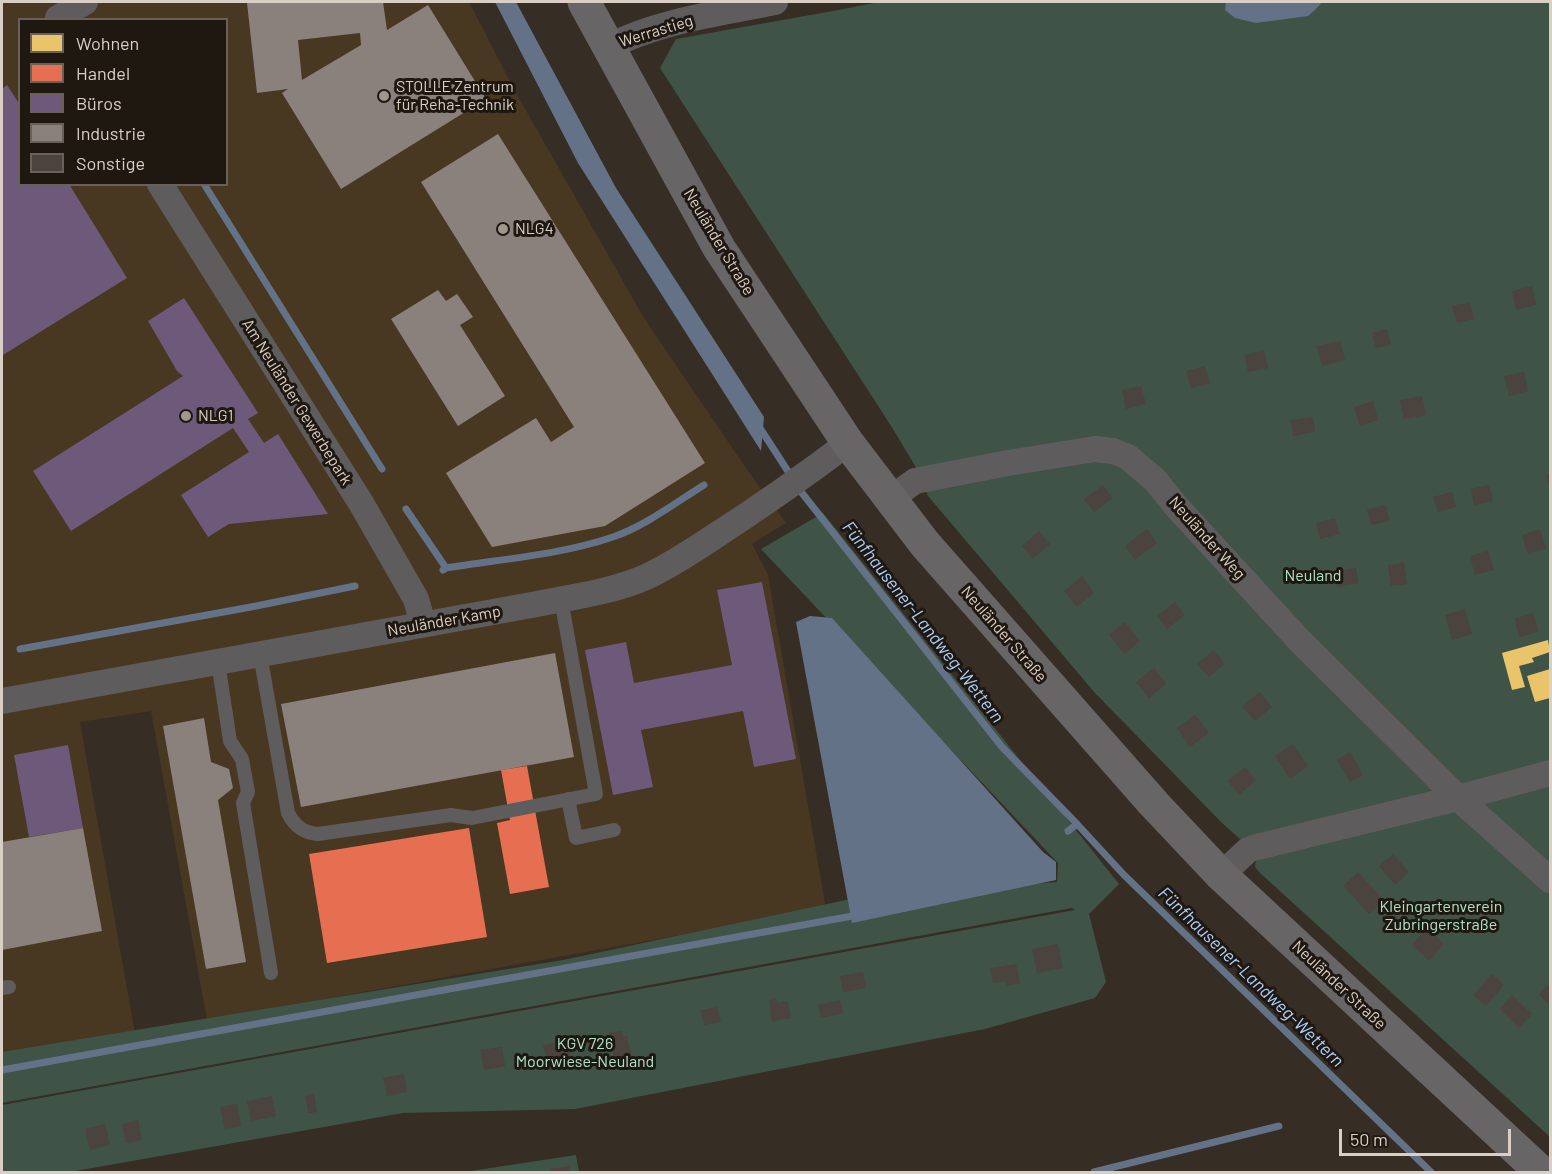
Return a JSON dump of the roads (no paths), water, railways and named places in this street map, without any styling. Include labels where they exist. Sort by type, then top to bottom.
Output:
[{"type":"main road","name":"Neuländer Straße","points":[[585,2],[719,249],[848,443],[925,544],[1154,804],[1221,875],[1541,1173]]},
{"type":"street","points":[[58,18],[85,2]]},
{"type":"street","name":"Werrastieg","points":[[608,47],[638,34],[672,24],[775,2]]},
{"type":"street","name":"Am Neuländer Gewerbepark","points":[[161,186],[361,503],[416,599],[423,624]]},
{"type":"street","name":"Neuländer Kamp","points":[[2,701],[611,588],[646,577],[684,556],[769,500],[848,443]]},
{"type":"street","name":"Neuländer Weg","points":[[890,499],[915,481],[1008,463],[1095,449],[1113,451],[1128,457],[1155,480],[1299,640],[1458,798],[1551,880]]},
{"type":"street","points":[[1221,875],[1253,848],[1551,773]]},
{"type":"lane","points":[[260,654],[288,813],[296,826],[318,834],[450,815],[472,818],[596,794],[561,599]]},
{"type":"lane","points":[[218,662],[230,741],[242,759],[248,792],[243,803],[271,973]]},
{"type":"lane","points":[[568,799],[576,838],[614,830]]},
{"type":"water","points":[[495,2],[516,2],[616,188],[764,417],[761,451],[578,163]]},
{"type":"water","points":[[1226,2],[1322,2],[1308,16],[1256,23],[1235,18],[1225,10]]},
{"type":"water","points":[[810,616],[832,618],[1043,852],[1056,862],[1056,880],[852,923],[796,622]]},
{"type":"waterway","points":[[205,186],[382,469]]},
{"type":"waterway","name":"Fünfhausener-Landweg-Wettern","points":[[758,425],[802,493],[1002,747],[1124,875],[1431,1172]]},
{"type":"waterway","points":[[443,570],[552,552],[613,537],[648,520],[704,485]]},
{"type":"waterway","points":[[406,509],[446,568]]},
{"type":"waterway","points":[[20,649],[355,586]]},
{"type":"waterway","points":[[1068,831],[1077,824]]},
{"type":"waterway","points":[[2,1070],[858,915]]},
{"type":"waterway","points":[[1094,1172],[1279,1126]]},
{"type":"place","name":"STOLLE Zentrum für Reha-Technik","points":[[384,96]]},
{"type":"place","name":"NLG4","points":[[503,229]]},
{"type":"place","name":"NLG1","points":[[186,416]]},
{"type":"park label","name":"Neuland","points":[[1313,576]]},
{"type":"park label","name":"Kleingartenverein Zubringerstraße","points":[[1441,916]]},
{"type":"park label","name":"KGV 726 Moorwiese-Neuland","points":[[585,1053]]}]
